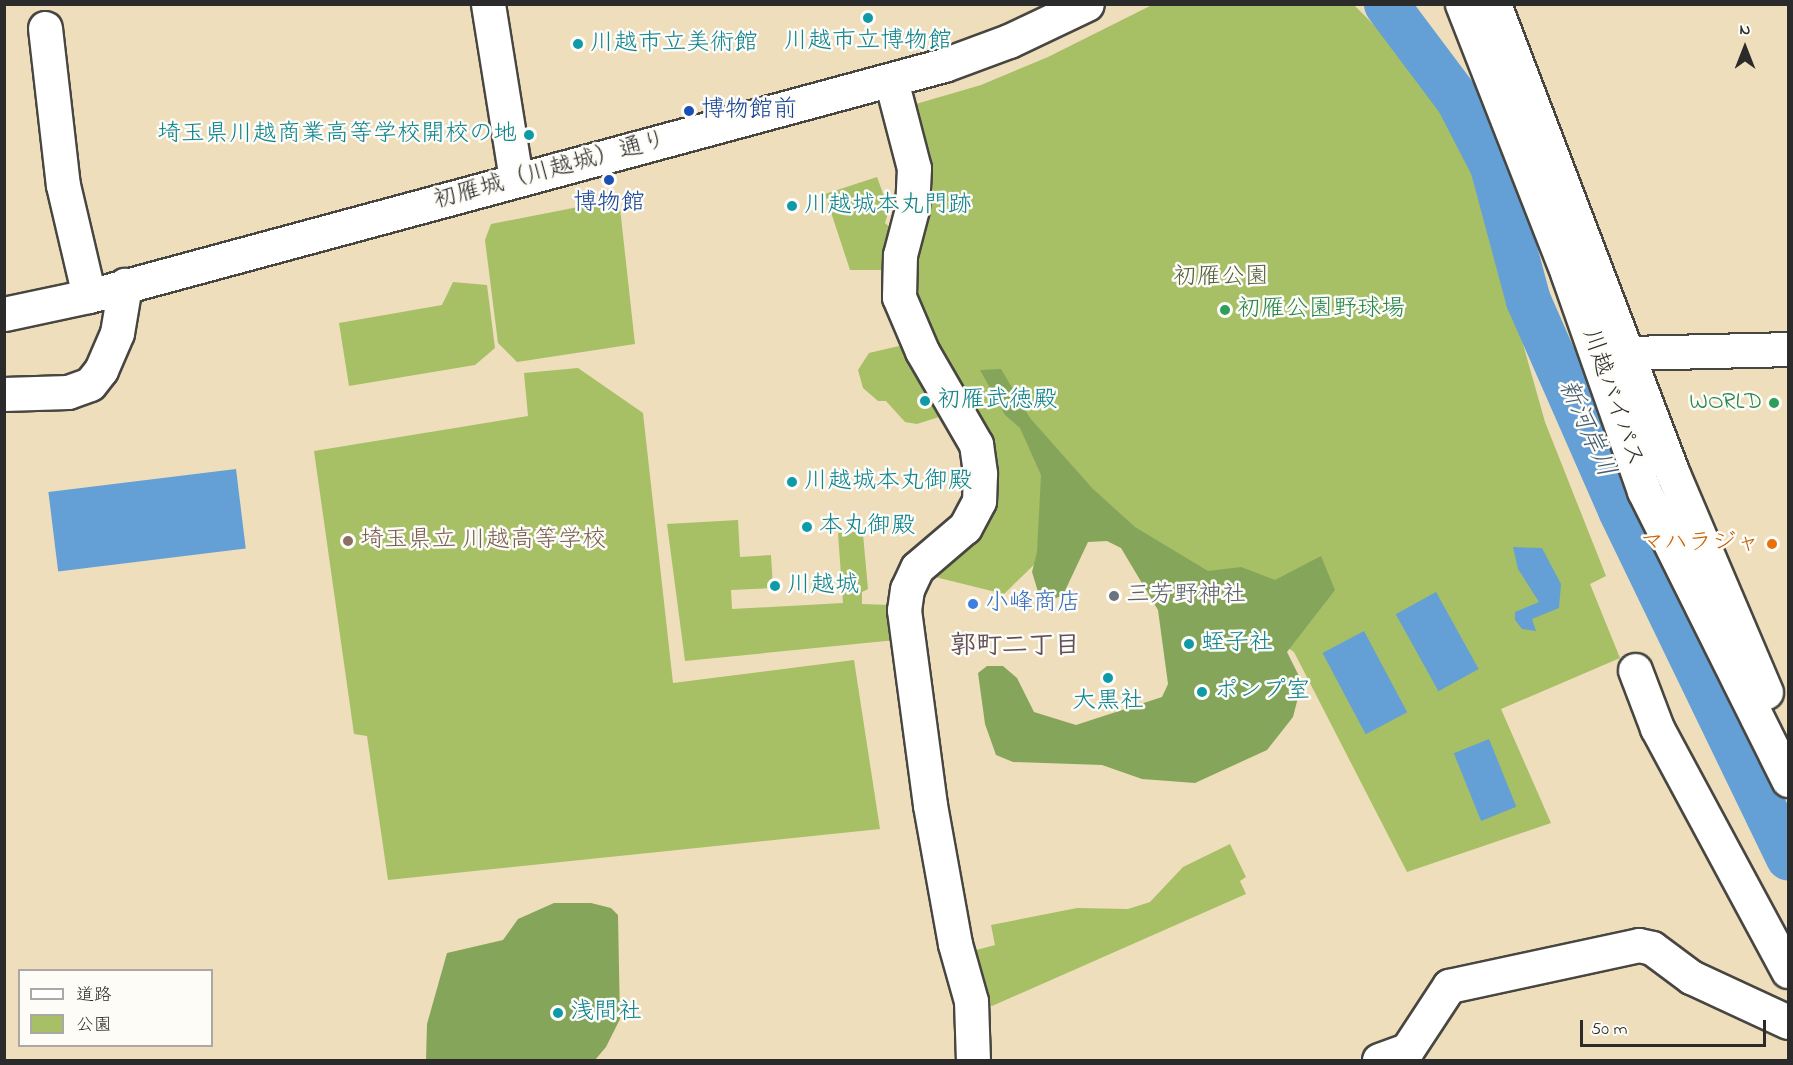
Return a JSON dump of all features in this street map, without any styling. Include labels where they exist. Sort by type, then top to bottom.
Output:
[{"type":"main road","points":[[488,4],[516,179]]},
{"type":"main road","name":"初雁城（川越城）通り","points":[[4,314],[89,296],[516,179],[891,80],[1008,41],[1087,4]]},
{"type":"main road","name":"川越バイパス","points":[[1462,4],[1568,275],[1644,492],[1788,780]]},
{"type":"main road","name":"川越バイパス","points":[[1494,4],[1673,474],[1760,681],[1788,733]]},
{"type":"main road","points":[[45,28],[63,184],[89,296]]},
{"type":"main road","points":[[891,80],[914,168],[912,209],[900,255],[899,297],[922,351],[976,444],[980,474],[979,501],[965,527],[917,568],[907,589],[904,610],[930,805],[955,944],[971,1001],[973,1060]]},
{"type":"main road","points":[[4,394],[68,392],[90,384],[101,370],[117,333],[125,285]]},
{"type":"main road","points":[[1628,353],[1788,349]]},
{"type":"main road","points":[[1635,670],[1657,728],[1788,971]]},
{"type":"main road","points":[[1380,1060],[1407,1050],[1449,986],[1639,945],[1652,948],[1691,977],[1788,1022]]},
{"type":"green space","name":"初雁公園","points":[[1152,5],[1354,5],[1396,47],[1461,131],[1488,196],[1492,234],[1545,422],[1606,576],[1590,584],[1620,658],[1501,709],[1551,823],[1407,872],[1294,652],[1115,530],[1044,555],[1004,594],[927,575],[990,492],[916,308],[909,106],[981,85],[1048,57]]},
{"type":"green space","points":[[877,177],[889,210],[885,223],[894,231],[885,275],[881,270],[850,270],[825,194]]},
{"type":"green space","points":[[619,199],[635,344],[517,362],[498,343],[485,240],[491,224]]},
{"type":"green space","points":[[453,282],[487,285],[495,348],[475,365],[349,386],[339,323],[442,305]]},
{"type":"green space","points":[[899,346],[908,357],[942,416],[917,424],[905,422],[886,401],[878,401],[863,388],[858,370],[869,353]]},
{"type":"green space","points":[[578,368],[643,413],[673,683],[854,660],[880,829],[388,880],[367,736],[354,734],[314,451],[528,416],[524,373]]},
{"type":"green space","points":[[1001,369],[1030,418],[1092,488],[1135,527],[1208,571],[1241,567],[1275,580],[1321,556],[1335,590],[1287,652],[1302,682],[1293,717],[1267,750],[1195,783],[1142,779],[1102,765],[1013,762],[996,755],[985,724],[978,673],[987,666],[1003,666],[1017,678],[1034,712],[1076,725],[1162,697],[1168,684],[1158,610],[1121,548],[1107,541],[1088,542],[1063,595],[1047,602],[1039,595],[1032,572],[1037,552],[1041,475],[1020,428],[1005,415],[980,370]]},
{"type":"green space","points":[[738,520],[740,557],[771,555],[773,588],[731,590],[732,609],[843,603],[838,533],[856,532],[863,534],[868,589],[862,592],[862,604],[890,605],[896,640],[685,661],[667,524]]},
{"type":"green space","points":[[1230,844],[1246,877],[1240,881],[1246,894],[992,1006],[982,1002],[969,952],[995,945],[991,925],[1077,908],[1128,909],[1150,902],[1183,867]]},
{"type":"green space","points":[[554,903],[591,903],[611,908],[618,915],[620,1019],[606,1047],[595,1060],[426,1060],[427,1024],[447,953],[503,940],[518,919]]},
{"type":"water","points":[[236,469],[246,548],[58,571],[48,492]]},
{"type":"water","points":[[1513,547],[1542,548],[1561,584],[1559,608],[1532,619],[1536,631],[1522,629],[1515,620],[1515,612],[1539,602],[1518,569]]},
{"type":"water","points":[[1436,592],[1479,669],[1438,691],[1396,614]]},
{"type":"water","points":[[1364,631],[1407,712],[1366,734],[1323,653]]},
{"type":"water","points":[[1489,739],[1516,807],[1481,821],[1454,753]]},
{"type":"waterway","name":"新河岸川","points":[[1386,4],[1458,100],[1492,166],[1528,300],[1620,510],[1788,857]]},
{"type":"place","name":"川越市立博物館","points":[[868,18]]},
{"type":"place","name":"川越市立美術館","points":[[578,44]]},
{"type":"place","name":"博物館前","points":[[689,111]]},
{"type":"place","name":"埼玉県川越商業高等学校開校の地","points":[[529,135]]},
{"type":"place","name":"博物館","points":[[609,180]]},
{"type":"place","name":"川越城本丸門跡","points":[[792,206]]},
{"type":"place","name":"初雁公園野球場","points":[[1225,310]]},
{"type":"place","name":"初雁武徳殿","points":[[925,401]]},
{"type":"place","name":"WORLD","points":[[1774,403]]},
{"type":"place","name":"川越城本丸御殿","points":[[792,482]]},
{"type":"place","name":"本丸御殿","points":[[807,527]]},
{"type":"place","name":"埼玉県立 川越高等学校","points":[[348,541]]},
{"type":"place","name":"マハラジャ","points":[[1772,544]]},
{"type":"place","name":"川越城","points":[[775,586]]},
{"type":"place","name":"三芳野神社","points":[[1114,596]]},
{"type":"place","name":"小峰商店","points":[[973,604]]},
{"type":"place","name":"蛭子社","points":[[1189,644]]},
{"type":"place","name":"大黒社","points":[[1108,678]]},
{"type":"place","name":"ポンプ室","points":[[1202,692]]},
{"type":"place","name":"浅間社","points":[[558,1013]]},
{"type":"district","name":"郭町二丁目","points":[[1015,648]]}]
